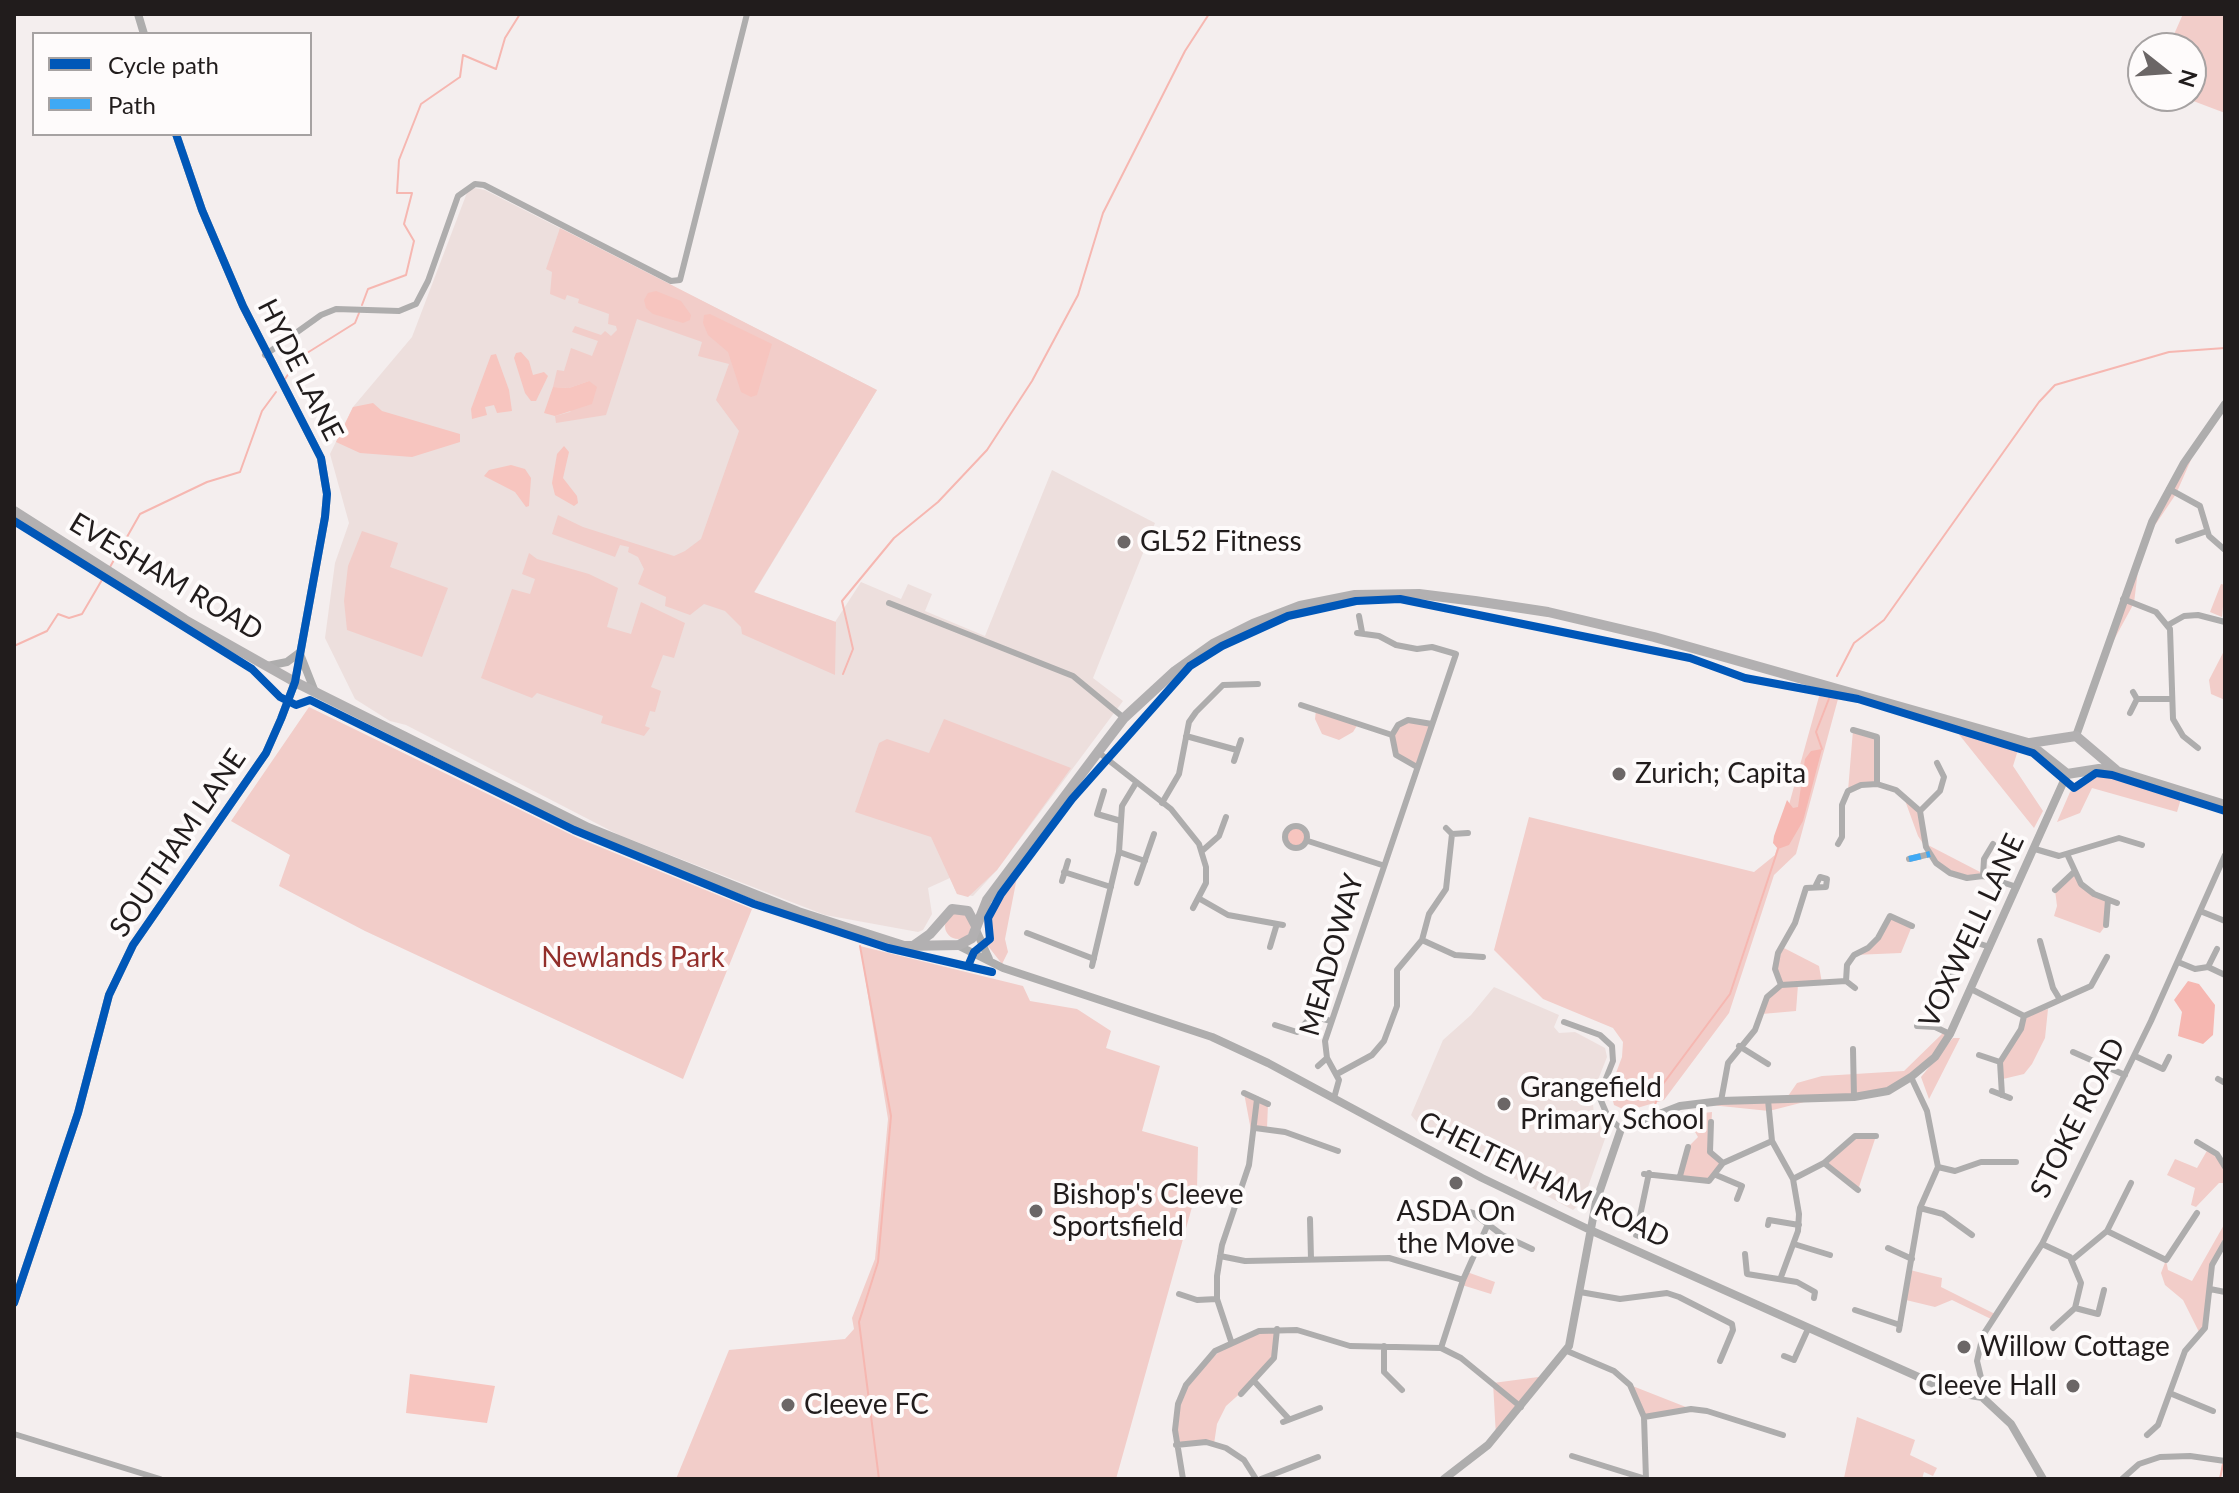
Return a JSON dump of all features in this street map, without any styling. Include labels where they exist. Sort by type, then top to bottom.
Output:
[{"type":"main road","name":"EVESHAM ROAD","points":[[14,511],[185,620],[295,682],[623,844],[798,912],[888,941],[913,946],[955,944]]},
{"type":"main road","points":[[942,919],[944,937],[955,944],[970,941],[987,900],[1098,752],[1124,718],[1175,671],[1213,644],[1253,624],[1300,606],[1355,595],[1419,594],[1548,612],[1654,637],[2028,743],[2067,774],[2083,770],[2116,771],[2225,805]]},
{"type":"main road","points":[[2028,743],[2076,736],[2116,771]]},
{"type":"main road","points":[[2053,762],[2052,749],[2057,740]]},
{"type":"main road","points":[[2083,770],[2090,758],[2089,747]]},
{"type":"main road","points":[[913,946],[930,934],[949,911],[987,900]]},
{"type":"main road","points":[[962,909],[973,916],[976,928]]},
{"type":"street","points":[[265,355],[321,315],[336,309],[399,311],[416,304],[428,281],[458,196],[475,184],[484,185],[671,281],[680,280],[747,14]]},
{"type":"street","name":"HYDE LANE","points":[[177,136],[202,210],[265,355],[314,442],[326,484],[325,517],[295,682]]},
{"type":"street","points":[[2076,736],[2141,546],[2169,489],[2225,404]]},
{"type":"street","points":[[2169,489],[2200,506],[2212,540],[2225,550]]},
{"type":"street","points":[[2178,541],[2207,531]]},
{"type":"street","points":[[2123,599],[2151,609],[2168,625],[2173,642],[2170,699],[2179,731],[2198,748]]},
{"type":"street","points":[[889,603],[1073,676],[1124,718]]},
{"type":"street","points":[[2168,625],[2184,616],[2198,615],[2225,622]]},
{"type":"street","name":"MEADOWAY","points":[[1334,1098],[1339,1086],[1337,1074],[1327,1058],[1325,1041],[1382,865],[1456,654],[1432,647],[1417,649],[1396,645],[1360,632],[1359,616]]},
{"type":"street","points":[[267,666],[287,662],[300,653],[315,692]]},
{"type":"street","name":"SOUTHAM LANE","points":[[14,1303],[78,1113],[109,995],[133,945],[266,753],[295,682]]},
{"type":"street","points":[[1162,803],[1179,774],[1186,736],[1196,712],[1219,687],[1233,683],[1258,684]]},
{"type":"street","points":[[2133,692],[2137,699]]},
{"type":"street","points":[[2137,699],[2170,699]]},
{"type":"street","points":[[2130,713],[2137,699]]},
{"type":"street","points":[[1301,705],[1392,735]]},
{"type":"street","points":[[1417,767],[1396,755],[1392,735],[1398,725],[1408,720],[1432,724]]},
{"type":"street","points":[[1853,730],[1877,737],[1877,784]]},
{"type":"street","points":[[1186,736],[1237,750]]},
{"type":"street","points":[[1234,761],[1241,740]]},
{"type":"street","points":[[1098,752],[1162,803],[1184,824],[1202,851],[1206,875],[1200,899],[1193,908]]},
{"type":"street","points":[[1920,811],[1940,791],[1944,777],[1937,763]]},
{"type":"street","name":"VOXWELL LANE","points":[[1621,1129],[1680,1106],[1721,1101],[1854,1097],[1888,1091],[1911,1077],[1935,1057],[1950,1034],[2067,774]]},
{"type":"street","points":[[1027,933],[1093,963],[1119,852],[1123,801],[1136,783]]},
{"type":"street","points":[[1838,844],[1842,837],[1842,805],[1848,791],[1861,785],[1877,784],[1896,790],[1920,811],[1930,854],[1950,873],[1967,878],[1983,876],[2017,887]]},
{"type":"street","points":[[1104,791],[1097,814],[1121,821]]},
{"type":"street","points":[[1202,851],[1219,836],[1226,817]]},
{"type":"street","points":[[1446,828],[1452,834],[1468,833]]},
{"type":"street","points":[[1137,883],[1154,834]]},
{"type":"street","points":[[1337,1074],[1372,1055],[1382,1045],[1397,1006],[1397,970],[1422,940],[1429,914],[1446,889],[1452,834]]},
{"type":"street","points":[[2035,849],[2068,856],[2078,849],[2119,838],[2142,845]]},
{"type":"street","name":"MEADOWAY","points":[[1308,841],[1382,865]]},
{"type":"street","points":[[1983,876],[1984,859],[1993,844]]},
{"type":"street","points":[[1119,852],[1145,861]]},
{"type":"street","points":[[1909,859],[1930,854]]},
{"type":"street","name":"STOKE ROAD","points":[[1982,1397],[1977,1357],[1983,1335],[2042,1244],[2069,1183],[2135,1056],[2225,855]]},
{"type":"street","points":[[2068,856],[2073,873],[2087,889],[2117,903]]},
{"type":"street","points":[[1062,881],[1068,861]]},
{"type":"street","points":[[1064,872],[1111,887]]},
{"type":"street","points":[[2055,890],[2073,873]]},
{"type":"street","points":[[2214,879],[2225,883]]},
{"type":"street","points":[[1781,985],[1775,969],[1778,953],[1795,923],[1806,888],[1816,885]]},
{"type":"street","points":[[1200,899],[1223,913],[1280,926],[1270,947]]},
{"type":"street","points":[[2106,925],[2108,900]]},
{"type":"street","points":[[2200,911],[2225,921]]},
{"type":"street","points":[[1846,981],[1847,965],[1854,955],[1878,938],[1890,916],[1912,926]]},
{"type":"street","points":[[976,928],[990,961]]},
{"type":"street","points":[[1950,983],[1964,939],[1990,947]]},
{"type":"street","points":[[1422,940],[1455,955],[1483,957]]},
{"type":"street","points":[[2040,941],[2049,977],[2059,998]]},
{"type":"street","name":"CHELTENHAM ROAD","points":[[955,944],[1007,970],[1212,1037],[1334,1098],[1482,1178],[1590,1230],[1952,1392],[1982,1397]]},
{"type":"street","points":[[2208,967],[2217,949]]},
{"type":"street","points":[[1971,989],[2024,1016],[2048,1009],[2059,998],[2091,986],[2107,957]]},
{"type":"street","points":[[2178,962],[2195,969],[2208,967],[2225,975]]},
{"type":"street","points":[[1721,1101],[1728,1063],[1755,1030],[1767,997],[1781,985],[1846,981],[1855,988]]},
{"type":"street","points":[[1275,1025],[1297,1032],[1312,1016],[1331,1021]]},
{"type":"street","points":[[2002,1095],[2000,1062],[2021,1029],[2024,1016]]},
{"type":"street","points":[[1444,1479],[1488,1445],[1567,1351],[1573,1335],[1590,1230],[1621,1129],[1608,1117],[1599,1096],[1613,1061],[1612,1046],[1600,1035],[1564,1022]]},
{"type":"street","points":[[1917,1026],[1935,1027],[1950,1034]]},
{"type":"street","points":[[1739,1046],[1768,1064]]},
{"type":"street","points":[[1853,1049],[1854,1097]]},
{"type":"street","points":[[2073,1052],[2125,1075]]},
{"type":"street","points":[[1979,1055],[2000,1062]]},
{"type":"street","points":[[2135,1056],[2163,1069],[2169,1057]]},
{"type":"street","name":"MEADOWAY","points":[[1318,1066],[1327,1058]]},
{"type":"street","points":[[1855,1310],[1899,1328],[1920,1208],[1938,1167],[1927,1111],[1911,1077]]},
{"type":"street","points":[[1992,1091],[2010,1098]]},
{"type":"street","points":[[1244,1093],[1268,1104]]},
{"type":"street","points":[[1231,1341],[1217,1299],[1220,1256],[1249,1165],[1257,1099]]},
{"type":"street","points":[[1768,1100],[1772,1141],[1793,1179],[1799,1225],[1781,1277]]},
{"type":"street","points":[[1711,1122],[1710,1152],[1723,1163]]},
{"type":"street","points":[[1255,1128],[1285,1132],[1338,1151]]},
{"type":"street","points":[[1793,1179],[1824,1163],[1855,1136],[1876,1136]]},
{"type":"street","points":[[1641,1237],[1636,1235],[1646,1173],[1709,1181],[1723,1163],[1772,1141]]},
{"type":"street","points":[[2197,1142],[2217,1154],[2225,1167]]},
{"type":"street","points":[[1680,1176],[1688,1147]]},
{"type":"street","points":[[1938,1167],[1955,1171],[1981,1162],[2016,1162]]},
{"type":"street","points":[[1824,1163],[1858,1190]]},
{"type":"street","points":[[1716,1175],[1742,1186],[1737,1199]]},
{"type":"street","points":[[2072,1260],[2107,1231],[2131,1183]]},
{"type":"street","points":[[1448,1206],[1473,1213],[1532,1249]]},
{"type":"street","points":[[1920,1208],[1943,1214],[1972,1235]]},
{"type":"street","points":[[2107,1231],[2166,1260],[2197,1213]]},
{"type":"street","points":[[1310,1219],[1311,1259]]},
{"type":"street","points":[[1768,1225],[1769,1220],[1799,1225]]},
{"type":"street","points":[[1441,1348],[1463,1280],[1488,1224]]},
{"type":"street","points":[[2147,1435],[2158,1425],[2172,1394],[2185,1351],[2205,1328],[2212,1265],[2225,1242]]},
{"type":"street","points":[[1794,1244],[1830,1255]]},
{"type":"street","points":[[2042,1244],[2072,1260],[2081,1283],[2075,1308],[2053,1328]]},
{"type":"street","points":[[1888,1248],[1912,1259]]},
{"type":"street","points":[[1745,1254],[1747,1274],[1781,1277],[1815,1292],[1814,1298]]},
{"type":"street","points":[[1220,1256],[1245,1261],[1396,1259],[1463,1280]]},
{"type":"street","points":[[2210,1289],[2225,1292]]},
{"type":"street","points":[[2075,1308],[2098,1314],[2104,1290]]},
{"type":"street","points":[[1580,1292],[1620,1299],[1671,1294],[1714,1314],[1733,1328],[1720,1361]]},
{"type":"street","points":[[1179,1294],[1197,1300],[1217,1299]]},
{"type":"street","points":[[1714,1314],[1718,1305]]},
{"type":"street","points":[[1183,1479],[1176,1445],[1176,1414],[1186,1385],[1208,1357],[1231,1341],[1277,1329],[1306,1332],[1350,1346],[1441,1348],[1461,1358],[1521,1407]]},
{"type":"street","points":[[1241,1394],[1276,1354],[1277,1329]]},
{"type":"street","points":[[1784,1356],[1794,1360],[1808,1329]]},
{"type":"street","points":[[2193,1342],[2203,1348]]},
{"type":"street","points":[[1384,1346],[1384,1372],[1402,1390]]},
{"type":"street","points":[[1567,1351],[1620,1375],[1634,1390],[1644,1417],[1646,1479],[1572,1456]]},
{"type":"street","points":[[1254,1381],[1286,1421],[1320,1408]]},
{"type":"street","points":[[2172,1394],[2213,1411]]},
{"type":"street","points":[[1982,1397],[2011,1424],[2043,1479]]},
{"type":"street","points":[[1644,1417],[1691,1409],[1707,1411],[1783,1435]]},
{"type":"street","points":[[14,1434],[160,1479]]},
{"type":"street","points":[[1176,1445],[1206,1442],[1226,1448],[1244,1460],[1259,1479],[1318,1457]]},
{"type":"street","points":[[2122,1479],[2139,1464],[2160,1457],[2223,1460]]},
{"type":"shaded area","points":[[468,190],[485,190],[877,390],[754,593],[835,622],[861,582],[901,599],[908,584],[932,594],[925,611],[985,636],[1052,470],[1155,523],[1093,678],[1123,701],[997,870],[973,896],[957,894],[950,878],[928,888],[932,914],[923,930],[918,932],[825,915],[619,835],[406,725],[390,721],[355,699],[325,638],[335,563],[349,523],[330,454],[353,407],[412,337]]},
{"type":"shaded area","points":[[656,291],[681,301],[691,315],[690,320],[683,323],[653,314],[646,308],[644,300],[648,293]]},
{"type":"shaded area","points":[[710,314],[772,344],[757,395],[751,397],[741,392],[728,352],[708,335],[703,323],[704,315]]},
{"type":"shaded area","points":[[521,352],[529,361],[533,375],[544,372],[548,376],[536,401],[531,401],[525,393],[514,358],[516,353]]},
{"type":"shaded area","points":[[496,354],[509,390],[512,411],[497,413],[494,405],[485,407],[487,415],[472,419],[471,409],[491,355]]},
{"type":"shaded area","points":[[589,381],[597,387],[592,404],[555,416],[544,413],[553,387],[569,388]]},
{"type":"shaded area","points":[[373,403],[382,411],[460,434],[460,442],[412,457],[360,453],[336,442],[353,407]]},
{"type":"shaded area","points":[[564,446],[569,452],[563,478],[577,496],[578,503],[574,506],[555,495],[552,483],[557,454]]},
{"type":"shaded area","points":[[511,465],[525,469],[531,478],[529,506],[526,507],[515,492],[484,476],[489,470]]},
{"type":"shaded area","points":[[1822,749],[1803,821],[1789,845],[1778,849],[1773,843],[1774,836],[1787,800],[1793,808],[1798,807],[1805,759],[1811,751]]},
{"type":"shaded area","points":[[1293,827],[1301,827],[1307,837],[1301,847],[1293,847],[1287,841],[1287,833]]},
{"type":"shaded area","points":[[2188,981],[2199,984],[2215,1005],[2213,1035],[2203,1044],[2178,1036],[2182,1012],[2174,1000]]},
{"type":"shaded area","name":"Grangefield Primary School","points":[[1494,987],[1559,1015],[1554,1027],[1559,1033],[1575,1032],[1605,1048],[1607,1057],[1592,1095],[1594,1114],[1606,1136],[1583,1201],[1573,1210],[1423,1129],[1411,1115],[1443,1040],[1471,1015]]},
{"type":"shaded area","points":[[410,1374],[495,1386],[487,1423],[406,1413]]},
{"type":"green space","points":[[2183,14],[2225,14],[2225,113],[2207,106],[2207,32],[2175,32]]},
{"type":"green space","points":[[560,228],[877,390],[754,592],[836,622],[835,675],[742,634],[741,627],[725,611],[704,604],[690,615],[665,606],[666,597],[638,584],[644,569],[638,557],[628,552],[629,547],[620,545],[615,557],[552,534],[558,515],[583,527],[674,556],[685,551],[701,539],[739,431],[716,400],[729,364],[698,356],[702,342],[637,319],[606,415],[556,423],[555,416],[570,412],[589,381],[569,388],[553,387],[557,370],[564,371],[571,348],[592,356],[598,341],[572,332],[575,326],[601,335],[605,331],[611,336],[617,330],[616,326],[608,324],[609,314],[578,303],[579,299],[567,295],[565,300],[550,294],[552,272],[546,269]]},
{"type":"green space","points":[[2201,437],[2176,494],[2141,546]]},
{"type":"green space","points":[[362,531],[398,543],[390,567],[448,588],[422,657],[347,630],[344,601],[348,566]]},
{"type":"green space","points":[[2141,546],[2134,603],[2103,660]]},
{"type":"green space","points":[[529,553],[537,559],[589,574],[618,588],[607,627],[631,634],[641,602],[685,623],[674,658],[663,655],[651,687],[661,691],[655,712],[650,711],[645,726],[650,728],[644,736],[601,723],[603,716],[537,693],[532,698],[481,678],[512,589],[530,594],[535,579],[522,574]]},
{"type":"green space","points":[[2221,584],[2225,585],[2222,617],[2210,612]]},
{"type":"green space","points":[[2225,649],[2225,700],[2211,694],[2209,680]]},
{"type":"green space","points":[[1820,693],[1838,699],[1796,854],[1774,875],[1729,1013],[1664,1100],[1627,1111],[1614,1105],[1610,1089],[1622,1057],[1623,1042],[1613,1028],[1543,999],[1494,950],[1529,817],[1754,872],[1775,855]]},
{"type":"green space","name":"Newlands Park","points":[[309,707],[578,838],[752,909],[683,1079],[365,931],[279,886],[290,855],[231,821]]},
{"type":"green space","points":[[1316,710],[1358,724],[1353,732],[1339,740],[1322,734],[1315,719]]},
{"type":"green space","points":[[944,719],[1071,768],[997,870],[968,897],[957,894],[931,837],[855,812],[879,743],[887,739],[929,753]]},
{"type":"green space","points":[[1405,721],[1432,724],[1417,767],[1394,752],[1392,735]]},
{"type":"green space","points":[[1853,730],[1877,737],[1877,784],[1848,791]]},
{"type":"green space","points":[[1957,732],[2018,750],[2013,766],[2043,811],[2034,828]]},
{"type":"green space","points":[[2099,769],[2183,792],[2177,812],[2092,788],[2080,813],[2057,822],[2070,792]]},
{"type":"green space","points":[[1903,795],[1920,811],[1926,844],[1983,876],[1967,878],[1936,863],[1918,836]]},
{"type":"green space","points":[[1019,867],[1005,939],[1008,952],[1002,964],[988,946],[984,923],[992,903]]},
{"type":"green space","points":[[2073,873],[2081,884],[2108,900],[2106,925],[2100,933],[2054,916],[2057,906],[2055,890]]},
{"type":"green space","points":[[958,913],[967,917],[971,926],[967,935],[958,939],[949,935],[945,926],[949,917]]},
{"type":"green space","points":[[1890,916],[1912,926],[1901,953],[1854,955],[1868,948]]},
{"type":"green space","name":"Bishop's Cleeve Sportsfield","points":[[860,946],[1023,986],[1030,1001],[1077,1009],[1111,1031],[1106,1048],[1160,1066],[1142,1131],[1198,1147],[1197,1189],[1116,1479],[676,1479],[729,1350],[845,1339],[854,1329],[852,1318],[875,1259],[888,1119]]},
{"type":"green space","points":[[1782,947],[1819,966],[1822,983],[1798,985],[1796,1011],[1762,1014],[1767,997],[1781,985],[1775,969]]},
{"type":"green space","points":[[2048,1009],[2045,1038],[2032,1064],[2024,1074],[2003,1079],[2000,1062],[2021,1029],[2024,1016]]},
{"type":"green space","points":[[1945,1031],[1950,1034],[1935,1057],[1888,1091],[1820,1098],[1769,1111],[1701,1104],[1786,1099],[1797,1083],[1822,1076],[1904,1071]]},
{"type":"green space","points":[[1953,1038],[1960,1038],[1929,1099],[1921,1077]]},
{"type":"green space","points":[[1244,1093],[1268,1104],[1267,1128],[1255,1128],[1253,1141]]},
{"type":"green space","points":[[1712,1112],[1710,1152],[1723,1163],[1709,1181],[1680,1176],[1688,1147],[1698,1137],[1685,1115]]},
{"type":"green space","points":[[1855,1136],[1876,1136],[1858,1190],[1824,1163]]},
{"type":"green space","points":[[2208,1149],[2225,1167],[2225,1183],[2219,1183],[2196,1207],[2191,1205],[2195,1188],[2167,1175],[2175,1159],[2197,1168]]},
{"type":"green space","points":[[2225,1223],[2225,1242],[2213,1265],[2208,1316],[2200,1334],[2183,1300],[2165,1285],[2161,1273],[2166,1260],[2168,1270],[2192,1281]]},
{"type":"green space","points":[[1910,1270],[1942,1278],[1941,1287],[1995,1314],[1991,1319],[1952,1300],[1935,1307],[1906,1300]]},
{"type":"green space","points":[[1467,1272],[1495,1282],[1491,1294],[1462,1285]]},
{"type":"green space","points":[[1277,1329],[1277,1349],[1254,1381],[1226,1406],[1217,1424],[1214,1444],[1176,1445],[1176,1414],[1192,1376],[1231,1341]]},
{"type":"green space","points":[[1546,1376],[1496,1436],[1493,1383]]},
{"type":"green space","points":[[1630,1385],[1691,1409],[1644,1417]]},
{"type":"green space","points":[[1857,1417],[1915,1440],[1910,1455],[1937,1468],[1933,1476],[1924,1472],[1922,1479],[1844,1478]]},
{"type":"waterway","points":[[362,305],[368,289],[406,275],[414,241],[404,224],[412,193],[397,193],[399,160],[421,104],[460,77],[463,55],[496,69],[505,38],[520,14]]},
{"type":"waterway","points":[[843,674],[853,649],[842,601],[894,538],[938,502],[987,450],[1032,381],[1078,295],[1103,213],[1185,51],[1209,14]]},
{"type":"waterway","points":[[285,379],[299,358],[355,323],[359,313]]},
{"type":"waterway","points":[[1837,676],[1854,643],[1884,620],[2039,402],[2055,385],[2169,352],[2225,348]]},
{"type":"waterway","points":[[110,567],[140,514],[207,482],[240,472],[262,411],[276,392]]},
{"type":"waterway","points":[[14,646],[47,631],[58,614],[69,618],[82,614],[106,573]]},
{"type":"waterway","points":[[1822,749],[1816,732],[1830,696]]},
{"type":"waterway","points":[[1655,1105],[1660,1088],[1730,994],[1778,849]]},
{"type":"waterway","points":[[860,946],[891,1116],[878,1262],[859,1322],[879,1479]]},
{"type":"waterway","points":[[2220,1479],[2223,1464]]},
{"type":"marked path","points":[[1909,859],[1930,854]]},
{"type":"cycle path","points":[[14,1303],[78,1113],[109,995],[133,945],[266,753],[281,719],[295,682],[325,517],[327,494],[321,458],[243,306],[202,210],[177,136]]},
{"type":"cycle path","points":[[14,521],[252,669],[280,697],[296,705],[310,700],[574,830],[754,904],[888,948],[992,972]]},
{"type":"cycle path","points":[[968,966],[974,952],[990,939],[988,918],[1001,894],[1072,799],[1190,666],[1222,646],[1288,616],[1356,601],[1400,599],[1690,658],[1745,678],[1858,699],[2033,753],[2074,788],[2096,773],[2112,775],[2225,811]]},
{"type":"place","name":"GL52 Fitness","points":[[1124,542]]},
{"type":"place","name":"Zurich; Capita","points":[[1619,774]]},
{"type":"place","name":"Grangefield Primary School","points":[[1504,1104]]},
{"type":"place","name":"ASDA On the Move","points":[[1456,1183]]},
{"type":"place","name":"Bishop's Cleeve Sportsfield","points":[[1036,1211]]},
{"type":"place","name":"Willow Cottage","points":[[1964,1347]]},
{"type":"place","name":"Cleeve Hall","points":[[2073,1386]]},
{"type":"place","name":"Cleeve FC","points":[[788,1405]]}]
